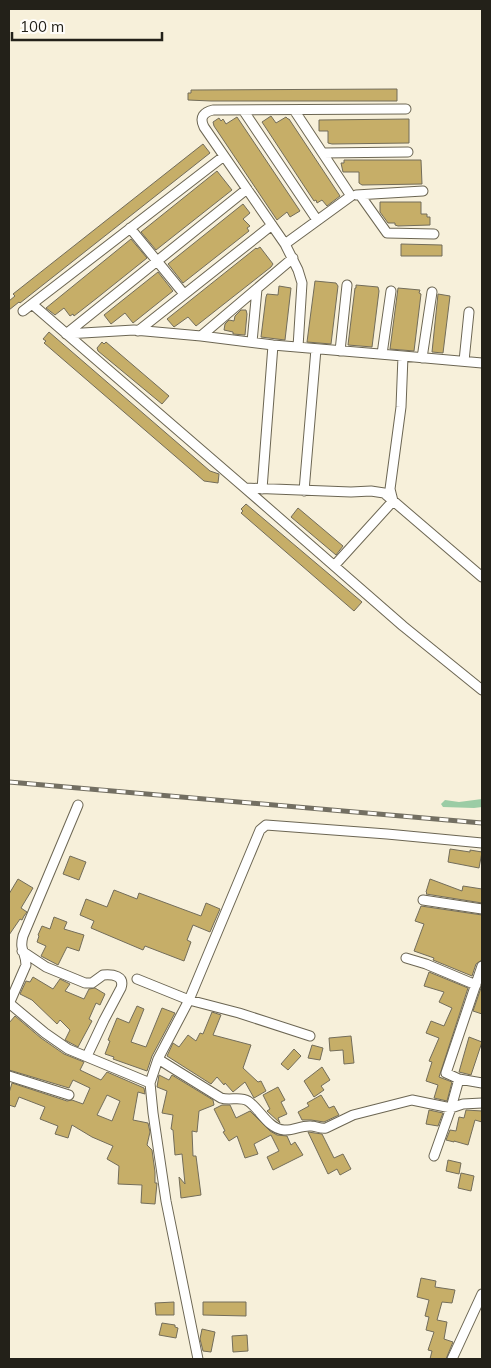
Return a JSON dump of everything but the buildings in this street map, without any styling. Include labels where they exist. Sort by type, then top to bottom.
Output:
[{"type":"street","points":[[298,347],[302,282],[298,270],[285,244],[204,127],[201,121],[202,116],[214,110],[406,109]]},
{"type":"street","points":[[242,110],[316,220]]},
{"type":"street","points":[[294,110],[323,153],[387,233],[434,234]]},
{"type":"street","points":[[323,153],[408,152]]},
{"type":"street","points":[[23,311],[224,156]]},
{"type":"street","points":[[66,334],[248,189]]},
{"type":"street","points":[[285,244],[316,220],[355,195],[423,191]]},
{"type":"street","points":[[138,331],[272,225]]},
{"type":"street","points":[[130,228],[184,294]]},
{"type":"street","points":[[201,336],[293,258]]},
{"type":"street","points":[[340,351],[347,285]]},
{"type":"street","points":[[252,342],[256,289]]},
{"type":"street","points":[[382,354],[391,291]]},
{"type":"street","points":[[422,358],[432,292]]},
{"type":"street","points":[[32,304],[403,626],[482,690]]},
{"type":"street","points":[[464,361],[469,312]]},
{"type":"street","points":[[66,334],[138,331],[482,363]]},
{"type":"street","points":[[262,489],[273,345]]},
{"type":"street","points":[[304,491],[316,349]]},
{"type":"street","points":[[393,501],[390,489],[402,407],[403,356]]},
{"type":"street","points":[[245,488],[304,491],[378,491],[384,493],[482,577]]},
{"type":"street","points":[[334,566],[393,501]]},
{"type":"street","points":[[78,805],[23,936],[21,945],[26,965],[9,1004],[58,1043],[150,1083]]},
{"type":"street","points":[[198,1359],[166,1201],[150,1083],[158,1059],[189,1000],[260,830],[264,825],[482,843]]},
{"type":"street","points":[[423,900],[482,909]]},
{"type":"street","points":[[22,950],[46,967],[85,983],[92,983],[103,975],[114,976],[122,980],[121,988],[87,1056]]},
{"type":"street","points":[[406,958],[478,983]]},
{"type":"street","points":[[482,966],[478,983],[446,1073],[459,1079],[482,1083]]},
{"type":"street","points":[[138,979],[189,1000],[239,1013],[310,1036]]},
{"type":"street","points":[[158,1059],[221,1098],[247,1101],[280,1130],[294,1130],[310,1126],[326,1128],[353,1116],[412,1100],[452,1108],[463,1104],[482,1103]]},
{"type":"street","points":[[9,1076],[69,1095]]},
{"type":"street","points":[[434,1156],[452,1108],[459,1079]]},
{"type":"street","points":[[452,1359],[482,1294]]},
{"type":"green space","points":[[482,799],[482,807],[474,808],[443,807],[441,804],[445,800],[459,802]]},
{"type":"railway","points":[[9,782],[482,823]]}]
